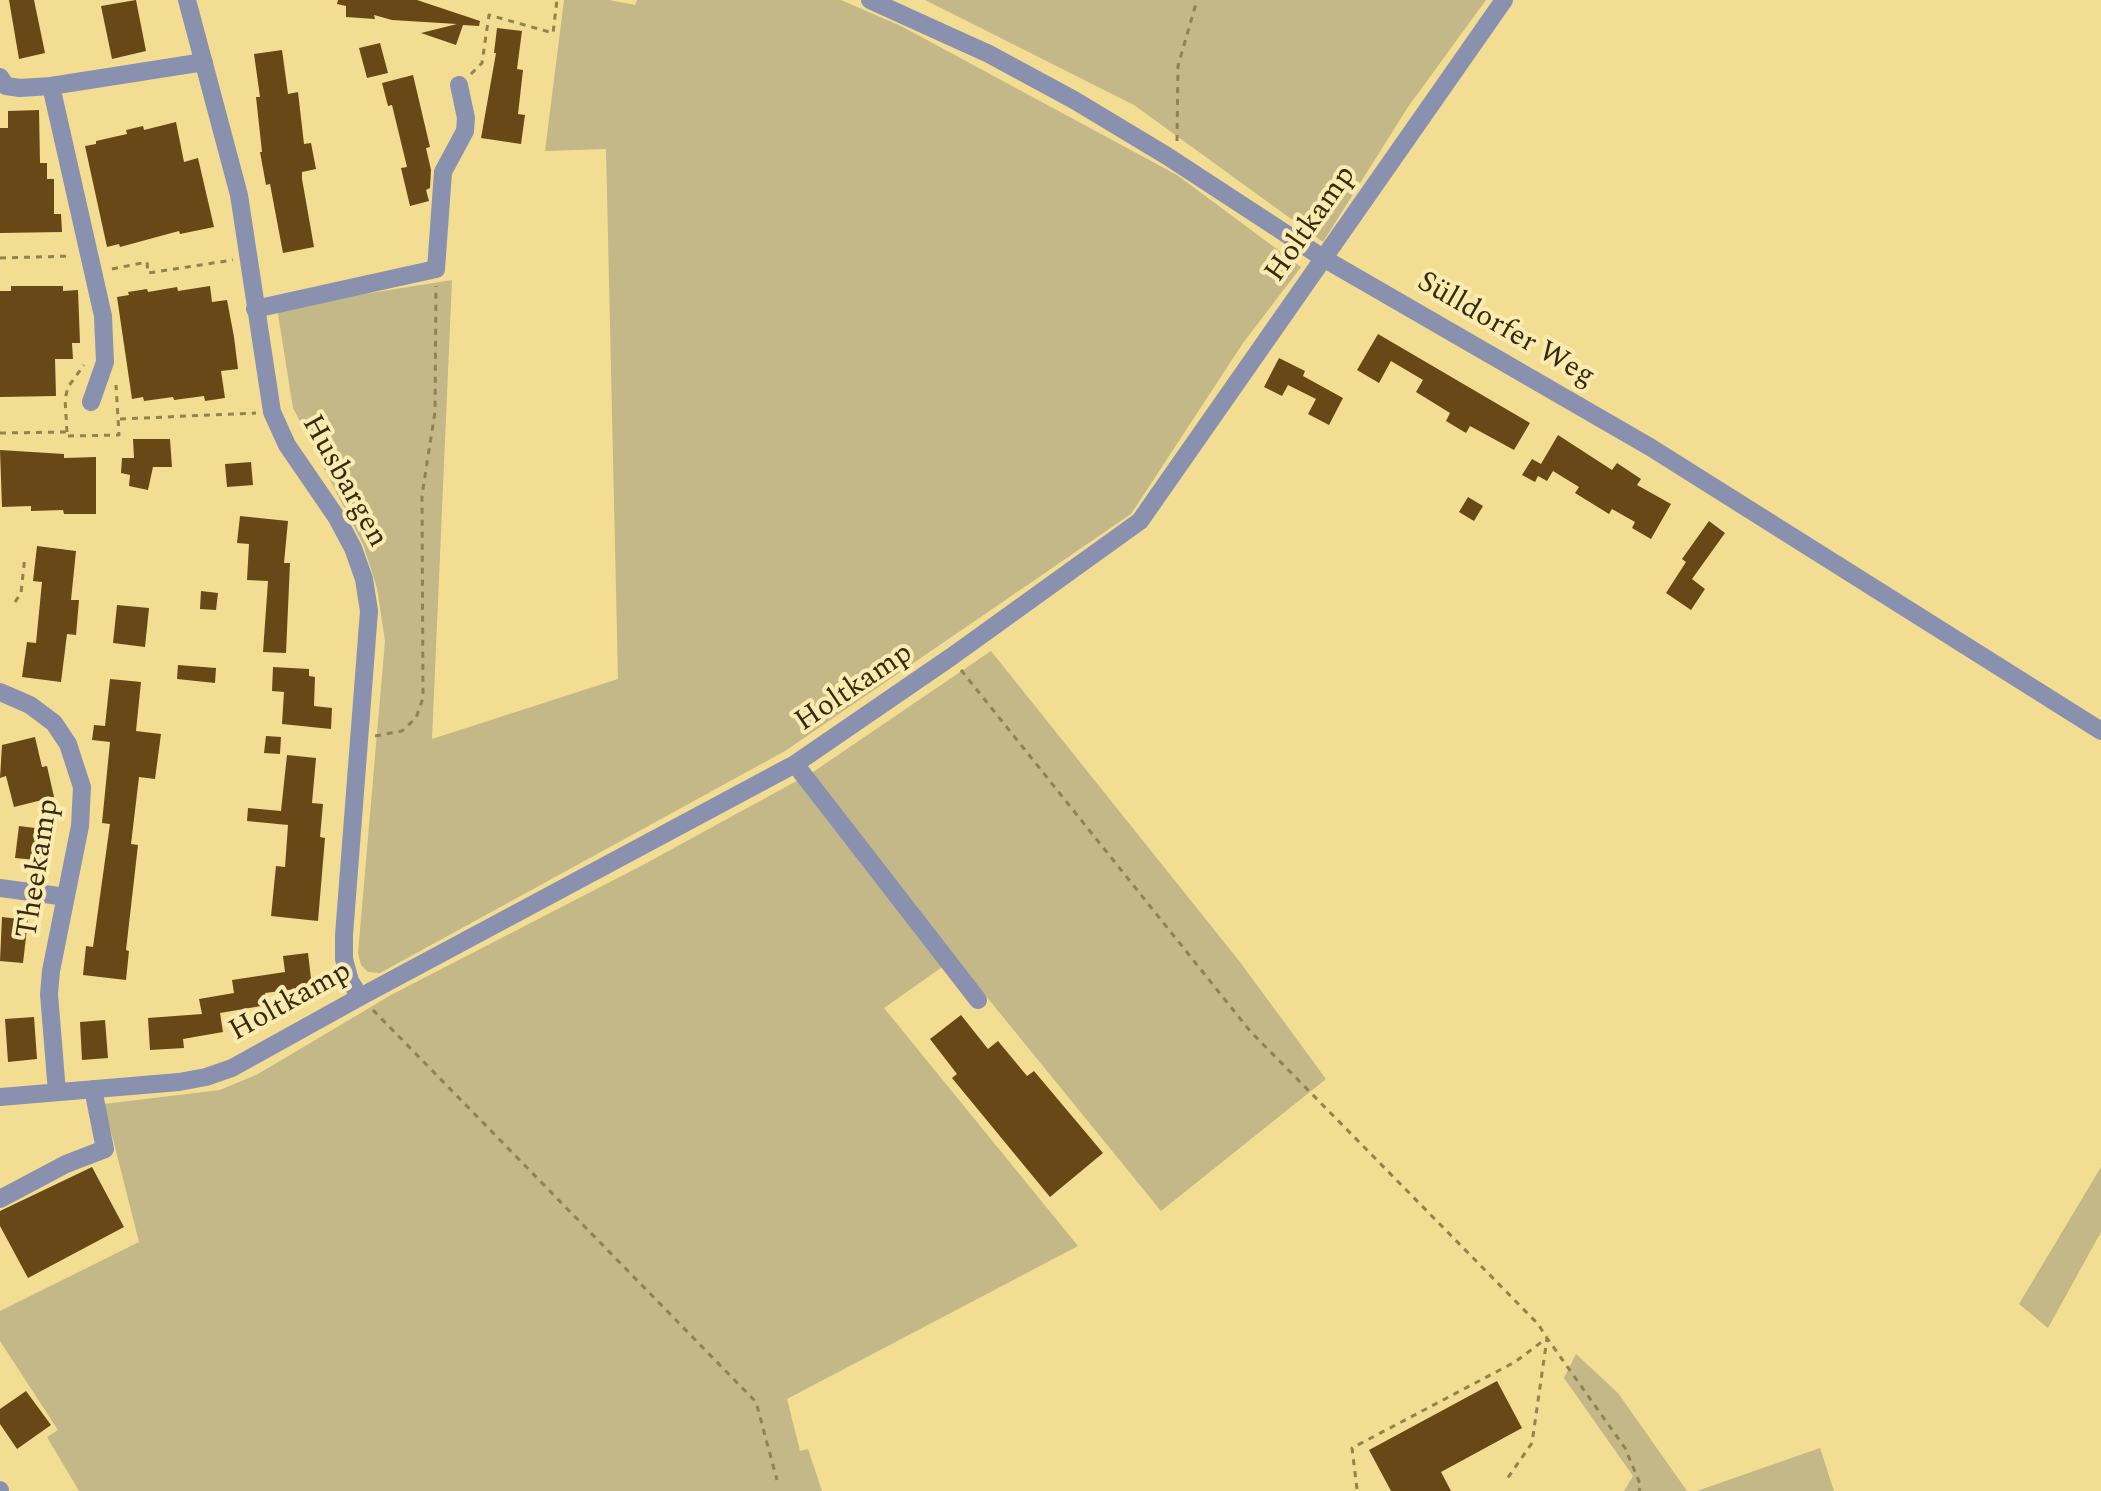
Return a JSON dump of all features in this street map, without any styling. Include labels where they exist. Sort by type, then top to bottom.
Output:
[{"type":"street","name":"Husbargen","points":[[187,0],[239,195],[272,412],[287,445],[337,518],[353,548],[364,579],[369,611],[344,935],[344,959],[350,981],[360,997]]},
{"type":"street","name":"Sülldorfer Weg","points":[[870,0],[989,54],[1074,100],[1167,156],[1323,258],[1650,447],[2101,731]]},
{"type":"street","name":"Holtkamp","points":[[0,1097],[179,1082],[206,1077],[243,1063],[795,764],[1140,521],[1504,0]]},
{"type":"street","points":[[0,77],[6,86],[51,86],[204,62]]},
{"type":"street","points":[[255,309],[436,269],[443,172],[465,131],[466,118],[459,85]]},
{"type":"street","points":[[51,86],[103,316],[105,362],[91,402]]},
{"type":"street","name":"Theekamp","points":[[0,692],[30,705],[54,723],[68,744],[82,787],[80,826],[49,994],[57,1092]]},
{"type":"street","points":[[795,764],[978,1000]]},
{"type":"street","points":[[0,888],[66,897]]},
{"type":"street","points":[[0,1199],[66,1164],[105,1149],[93,1089]]},
{"type":"path","points":[[459,85],[482,63],[489,15],[553,33],[557,0]]},
{"type":"path","points":[[1177,145],[1178,66],[1197,0]]},
{"type":"path","points":[[0,258],[90,264],[147,262],[148,273],[248,258]]},
{"type":"path","points":[[360,739],[402,731],[416,718],[423,698],[422,495],[435,412],[436,269]]},
{"type":"path","points":[[88,361],[68,387],[65,399],[67,436],[119,435],[118,419],[272,412]]},
{"type":"path","points":[[0,433],[67,432]]},
{"type":"path","points":[[15,602],[21,593],[25,556]]},
{"type":"path","points":[[951,657],[1250,1031],[1538,1324],[1625,1448],[1641,1486],[1639,1491]]},
{"type":"path","points":[[360,997],[756,1402],[777,1480]]},
{"type":"path","points":[[1507,1479],[1532,1443],[1547,1338]]},
{"type":"path","points":[[1357,1489],[1352,1448],[1515,1362],[1547,1338]]},
{"type":"shaded area","points":[[564,0],[609,0],[635,5],[637,0],[841,0],[901,26],[1177,175],[1301,267],[1243,343],[1131,514],[785,751],[380,973],[368,972],[361,965],[358,953],[385,641],[377,588],[363,544],[293,408],[277,308],[452,280],[432,739],[618,679],[606,149],[545,151]]},
{"type":"shaded area","points":[[925,0],[1486,0],[1408,107],[1323,242],[1134,105]]},
{"type":"shaded area","points":[[991,651],[1240,962],[1326,1079],[1161,1211],[955,958],[884,1008],[1078,1246],[787,1399],[800,1451],[808,1449],[822,1491],[79,1491],[47,1437],[58,1430],[0,1341],[0,1311],[139,1242],[104,1104],[220,1090],[258,1074],[391,995],[641,866],[813,772]]},
{"type":"shaded area","points":[[2101,1167],[2101,1232],[2048,1328],[2019,1304]]},
{"type":"shaded area","points":[[1576,1354],[1618,1393],[1687,1491],[1624,1491],[1633,1476],[1564,1378]]},
{"type":"shaded area","points":[[1820,1448],[1834,1491],[1697,1491]]},
{"type":"building","points":[[9,0],[34,0],[45,53],[19,59]]},
{"type":"building","points":[[136,0],[146,51],[112,59],[101,6]]},
{"type":"building","points":[[338,0],[417,0],[480,21],[479,26],[463,25],[456,45],[421,33],[457,24],[392,20],[374,15],[375,19],[346,17],[346,6],[337,4]]},
{"type":"building","points":[[497,28],[522,31],[517,69],[523,70],[518,114],[525,115],[521,144],[481,138],[496,53]]},
{"type":"building","points":[[380,43],[388,73],[367,78],[359,48]]},
{"type":"building","points":[[282,50],[288,94],[298,92],[304,144],[311,143],[316,169],[302,172],[314,247],[283,253],[270,184],[266,185],[260,152],[256,97],[260,97],[254,54]]},
{"type":"building","points":[[413,75],[430,147],[426,148],[431,170],[430,188],[426,190],[429,201],[410,206],[401,168],[407,167],[392,105],[388,106],[382,83]]},
{"type":"building","points":[[39,110],[40,163],[47,163],[47,179],[54,179],[54,214],[61,214],[62,232],[0,233],[0,128],[8,128],[8,111]]},
{"type":"building","points":[[176,122],[184,162],[198,158],[214,227],[180,234],[179,231],[120,247],[119,244],[107,247],[85,146],[127,134],[126,130],[143,126],[144,130]]},
{"type":"building","points":[[11,286],[63,286],[63,291],[78,290],[80,343],[72,343],[73,359],[55,359],[56,396],[0,397],[0,291],[11,291]]},
{"type":"building","points":[[210,286],[212,302],[227,300],[234,337],[238,369],[221,371],[225,398],[205,401],[204,396],[174,400],[173,397],[144,401],[143,397],[132,399],[117,297],[147,289],[148,292],[177,287],[178,291]]},
{"type":"building","points":[[1378,334],[1530,423],[1514,450],[1470,426],[1466,433],[1446,421],[1450,413],[1416,392],[1423,380],[1391,361],[1379,383],[1357,370]]},
{"type":"building","points":[[1279,358],[1305,371],[1303,376],[1343,398],[1329,425],[1308,414],[1316,399],[1288,385],[1282,396],[1264,387]]},
{"type":"building","points":[[1558,435],[1612,470],[1617,463],[1641,479],[1637,485],[1671,504],[1651,539],[1632,528],[1635,522],[1612,509],[1609,514],[1575,493],[1579,487],[1553,471],[1547,481],[1538,476],[1535,482],[1522,475],[1532,459],[1541,464]]},
{"type":"building","points":[[133,439],[170,439],[172,467],[153,467],[148,490],[129,486],[130,475],[121,473],[122,458],[134,458]]},
{"type":"building","points":[[0,450],[64,454],[64,458],[96,457],[96,514],[64,514],[63,510],[31,511],[31,506],[2,507]]},
{"type":"building","points":[[251,462],[253,485],[227,487],[225,464]]},
{"type":"building","points":[[1468,497],[1483,506],[1474,521],[1459,512]]},
{"type":"building","points":[[240,516],[288,521],[284,563],[290,563],[286,653],[263,652],[268,581],[247,580],[249,544],[237,543]]},
{"type":"building","points":[[1709,521],[1725,533],[1692,579],[1705,589],[1691,610],[1666,593],[1686,562],[1682,559]]},
{"type":"building","points":[[37,546],[76,551],[71,600],[79,600],[76,635],[67,634],[61,682],[22,677],[27,642],[36,643],[42,582],[33,581]]},
{"type":"building","points":[[201,591],[218,593],[216,610],[200,609]]},
{"type":"building","points":[[117,605],[149,608],[145,647],[113,643]]},
{"type":"building","points":[[178,665],[216,668],[215,683],[177,679]]},
{"type":"building","points":[[273,667],[309,669],[309,676],[315,677],[314,706],[332,708],[331,729],[282,724],[284,692],[272,691]]},
{"type":"building","points":[[110,679],[141,682],[136,731],[161,734],[155,779],[139,777],[131,844],[138,845],[126,950],[129,951],[126,980],[83,975],[86,946],[93,947],[110,824],[102,823],[110,742],[92,740],[94,725],[105,726]]},
{"type":"building","points":[[266,736],[281,737],[280,754],[264,753]]},
{"type":"building","points":[[35,737],[42,767],[47,766],[54,797],[14,807],[6,776],[0,778],[2,745]]},
{"type":"building","points":[[287,755],[316,758],[312,803],[323,804],[320,837],[325,838],[318,921],[271,916],[276,866],[285,867],[288,825],[247,821],[248,808],[281,811]]},
{"type":"building","points":[[19,826],[51,830],[47,861],[15,858]]},
{"type":"building","points":[[2,917],[28,920],[23,963],[0,961]]},
{"type":"building","points":[[308,953],[312,987],[265,993],[267,1005],[220,1013],[223,1032],[183,1039],[184,1048],[150,1050],[148,1018],[202,1014],[199,999],[234,993],[232,980],[285,972],[283,956]]},
{"type":"building","points":[[961,1015],[988,1049],[998,1041],[1027,1076],[1034,1071],[1103,1153],[1050,1197],[952,1078],[957,1074],[930,1039]]},
{"type":"building","points":[[34,1017],[37,1059],[8,1062],[5,1019]]},
{"type":"building","points":[[105,1020],[108,1058],[82,1060],[80,1022]]},
{"type":"building","points":[[92,1167],[124,1227],[28,1278],[0,1226],[0,1211]]},
{"type":"building","points":[[1497,1381],[1522,1428],[1441,1472],[1451,1491],[1391,1491],[1369,1450]]},
{"type":"building","points":[[26,1391],[51,1425],[17,1449],[0,1424],[0,1409]]}]
